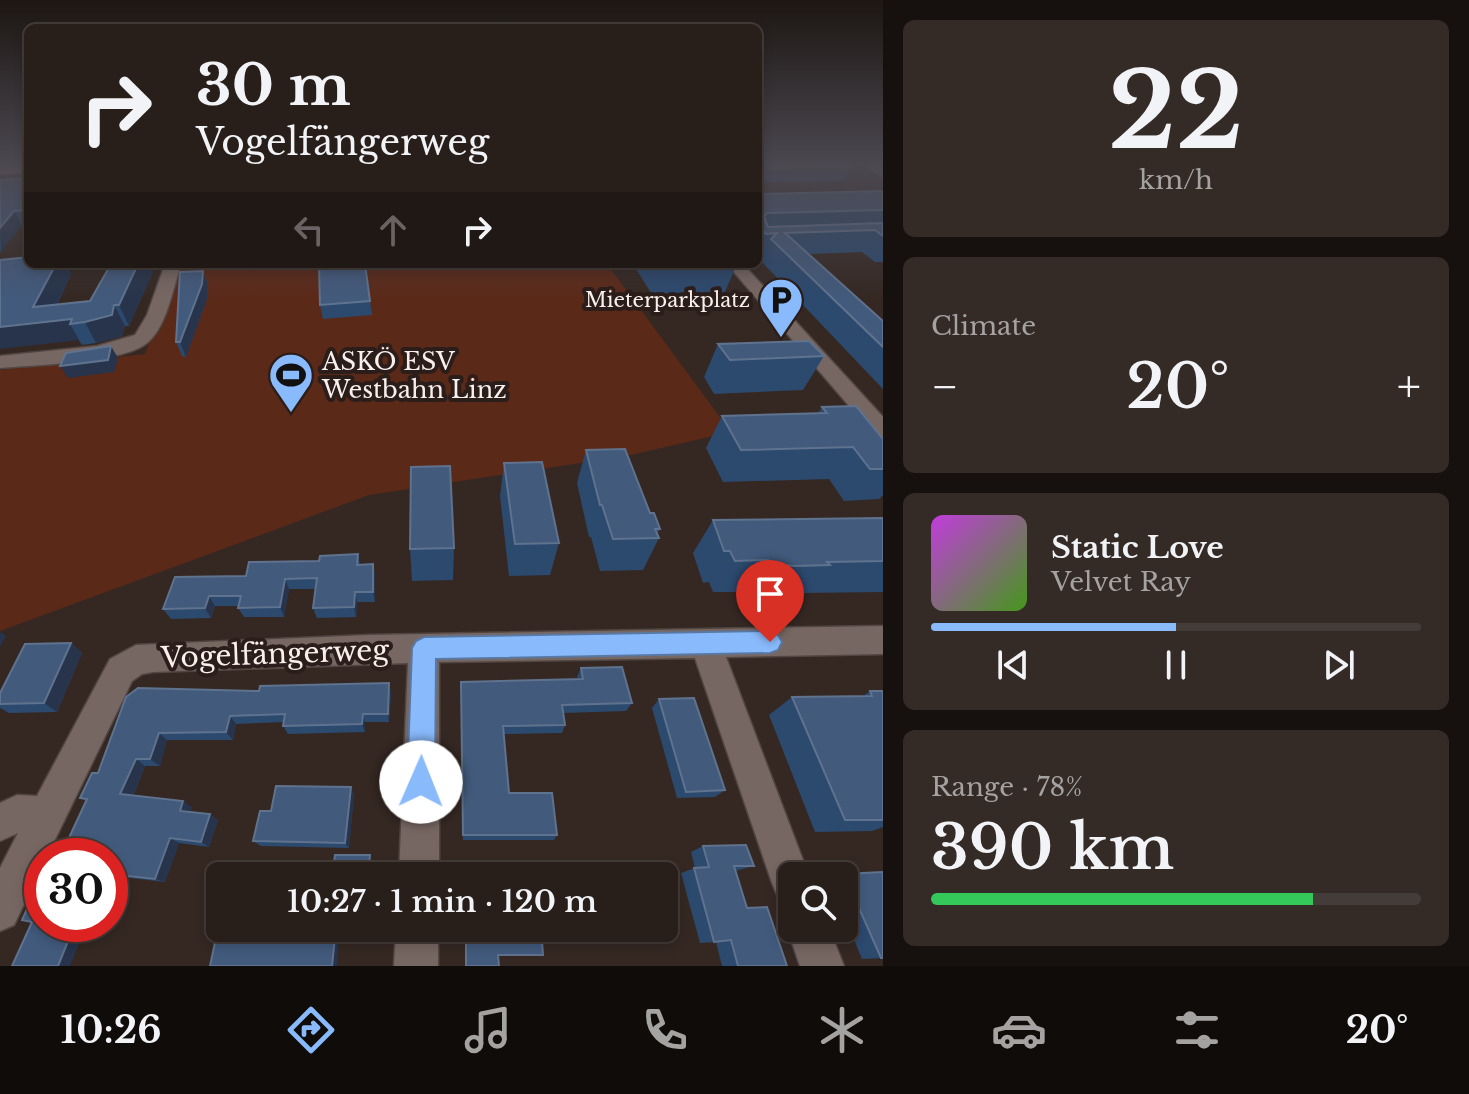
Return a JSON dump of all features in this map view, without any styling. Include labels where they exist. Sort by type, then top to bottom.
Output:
[{"type":"street","points":[[0,362],[112,349],[138,342],[146,333],[171,268]]},
{"type":"street","points":[[739,268],[882,430]]},
{"type":"street","name":"Vogelfängerweg","points":[[0,911],[111,686],[121,670],[136,660],[424,648],[883,640]]},
{"type":"street","points":[[705,643],[784,862]]},
{"type":"street","points":[[419,862],[424,648]]},
{"type":"street","points":[[0,822],[17,814],[47,815]]},
{"type":"street","points":[[416,966],[417,942]]},
{"type":"street","points":[[813,942],[822,966]]},
{"type":"shaded area","points":[[178,268],[610,268],[731,432],[626,456],[369,495],[0,631],[0,370],[145,354]]},
{"type":"building","points":[[0,209],[24,209],[14,211],[0,228]]},
{"type":"building","points":[[762,209],[883,209],[767,213],[764,216],[768,227],[883,223],[883,236],[875,230],[785,233],[883,321],[883,347],[771,239],[777,233],[766,234],[762,230]]},
{"type":"building","points":[[24,257],[24,268],[54,268],[33,307],[90,301],[109,268],[136,268],[119,305],[114,305],[112,315],[70,324],[72,319],[0,327],[0,260]]},
{"type":"building","points":[[319,268],[366,268],[370,301],[320,305]]},
{"type":"building","points":[[203,271],[202,284],[180,342],[176,342],[180,272]]},
{"type":"building","points":[[809,341],[824,356],[730,360],[718,344]]},
{"type":"building","points":[[111,346],[108,360],[60,366],[66,353]]},
{"type":"building","points":[[856,406],[883,439],[883,469],[870,469],[853,447],[741,450],[722,416],[827,413],[822,407]]},
{"type":"building","points":[[625,449],[650,513],[654,513],[660,529],[655,529],[659,538],[613,539],[600,505],[586,450]]},
{"type":"building","points":[[542,462],[559,543],[515,544],[504,463]]},
{"type":"building","points":[[450,466],[454,548],[410,549],[411,467]]},
{"type":"building","points":[[883,518],[883,561],[795,566],[769,564],[768,560],[735,561],[730,551],[724,551],[713,520]]},
{"type":"building","points":[[358,554],[357,565],[373,564],[373,592],[355,592],[354,607],[313,608],[317,578],[285,579],[280,607],[238,608],[241,596],[209,596],[205,608],[163,609],[175,577],[246,576],[249,562],[319,561],[320,556]]},
{"type":"building","points":[[71,643],[44,703],[0,704],[0,693],[25,644]]},
{"type":"building","points":[[622,667],[632,703],[562,705],[565,725],[503,726],[509,793],[552,793],[557,835],[463,835],[461,682],[583,679],[581,668]]},
{"type":"building","points":[[389,683],[388,714],[363,714],[362,724],[283,726],[285,714],[230,716],[226,732],[159,733],[150,759],[136,759],[120,794],[183,801],[180,811],[210,814],[201,842],[170,838],[155,879],[128,876],[128,838],[69,838],[87,799],[80,798],[92,773],[98,773],[126,697],[138,688],[259,691],[260,686]]},
{"type":"building","points":[[870,691],[883,691],[883,820],[845,820],[792,697],[872,696]]},
{"type":"building","points":[[694,698],[725,790],[686,792],[659,699]]},
{"type":"building","points":[[276,786],[351,787],[345,843],[253,841],[260,811],[271,811]]},
{"type":"building","points":[[746,845],[754,866],[734,866],[747,908],[767,907],[787,966],[738,966],[731,940],[714,942],[694,868],[709,867],[703,846]]},
{"type":"building","points":[[335,855],[370,855],[369,862],[334,862]]},
{"type":"building","points":[[883,872],[883,958],[858,906],[858,873]]},
{"type":"building","points":[[24,940],[68,942],[58,966],[12,966]]},
{"type":"building","points":[[215,942],[335,942],[332,966],[210,966]]},
{"type":"building","points":[[466,942],[542,942],[543,955],[498,955],[499,966],[466,966]]},
{"type":"place","name":"Mieterparkplatz","points":[[781,339]]},
{"type":"place","name":"ASKÖ ESV Westbahn Linz","points":[[291,414]]},
{"type":"route","points":[[421,782],[424,648],[770,642]]}]
